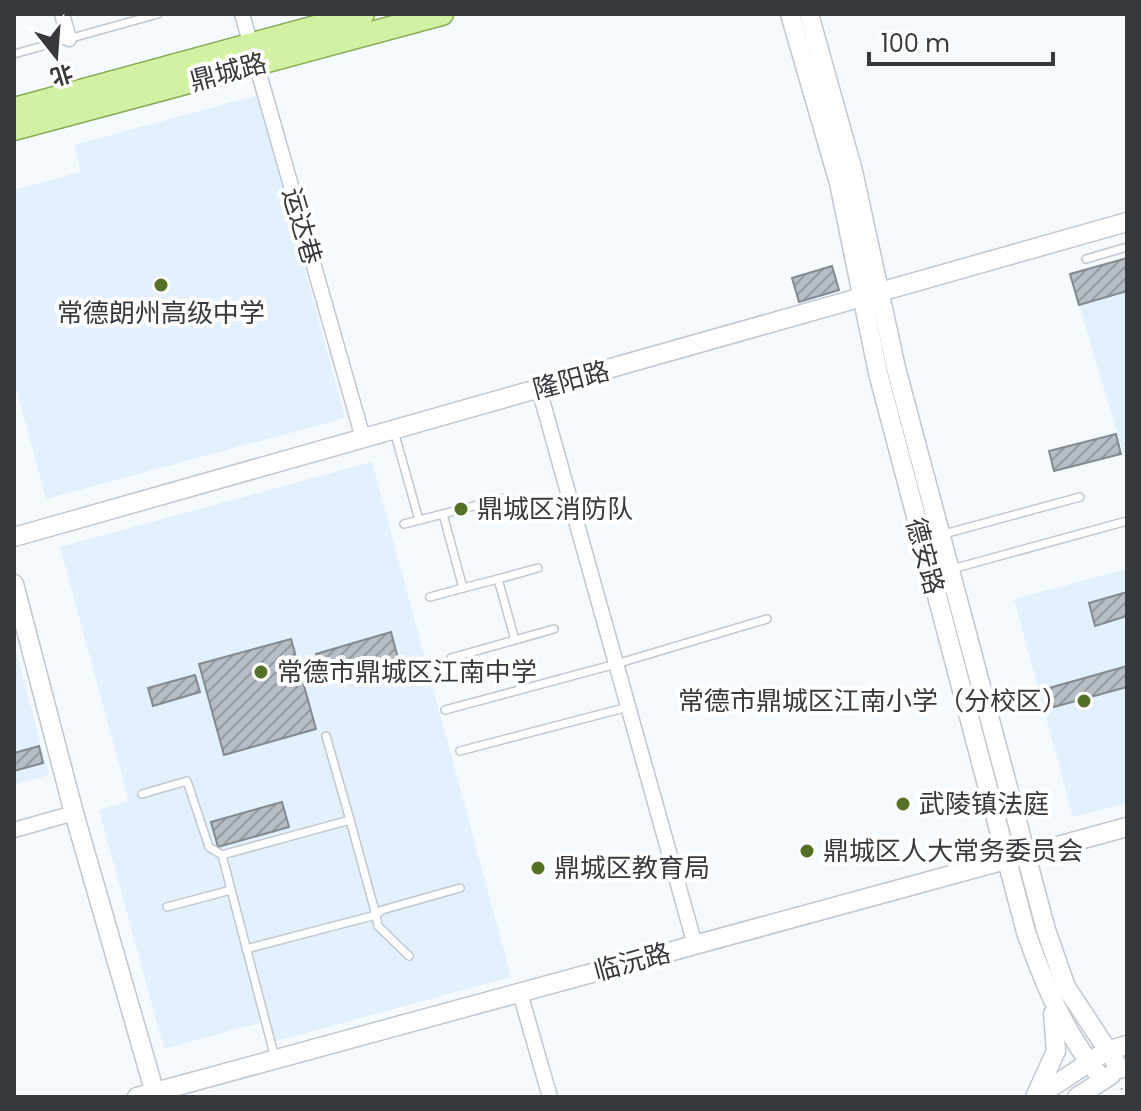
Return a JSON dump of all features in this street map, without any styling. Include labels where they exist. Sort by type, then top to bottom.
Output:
[{"type":"main road","name":"鼎城路","points":[[14,129],[252,55],[363,14]]},
{"type":"main road","name":"鼎城路","points":[[14,109],[442,14]]},
{"type":"street","points":[[62,14],[69,39]]},
{"type":"street","name":"运达巷","points":[[242,14],[363,438]]},
{"type":"street","name":"德安路","points":[[790,14],[940,535],[1024,855],[1066,987],[1106,1051],[1123,1067]]},
{"type":"street","name":"德安路","points":[[809,14],[853,171],[878,373],[1005,860],[1045,988],[1088,1063],[1103,1080]]},
{"type":"street","name":"隆阳路","points":[[14,537],[1126,226]]},
{"type":"street","points":[[539,389],[695,945]]},
{"type":"street","points":[[14,584],[149,1095]]},
{"type":"street","points":[[14,830],[74,813]]},
{"type":"street","name":"临沅路","points":[[149,1095],[1127,827]]},
{"type":"street","points":[[1036,1097],[1056,1051],[1057,1027],[1045,988]]},
{"type":"street","points":[[520,993],[550,1097]]},
{"type":"street","points":[[1036,1097],[1106,1051],[1127,1045]]},
{"type":"street","points":[[1077,1097],[1123,1067]]},
{"type":"lane","points":[[14,54],[158,14]]},
{"type":"lane","points":[[1086,259],[1127,247]]},
{"type":"lane","points":[[394,429],[419,520]]},
{"type":"lane","points":[[940,535],[1080,497]]},
{"type":"lane","points":[[404,524],[505,498]]},
{"type":"lane","points":[[443,514],[463,588]]},
{"type":"lane","points":[[949,569],[1127,521]]},
{"type":"lane","points":[[430,597],[538,568]]},
{"type":"lane","points":[[498,579],[515,640]]},
{"type":"lane","points":[[445,710],[767,619]]},
{"type":"lane","points":[[451,658],[554,629]]},
{"type":"lane","points":[[460,751],[628,707]]},
{"type":"lane","points":[[326,736],[378,926],[409,956]]},
{"type":"lane","points":[[142,794],[187,781],[209,847],[222,855],[275,1060]]},
{"type":"lane","points":[[222,855],[350,820]]},
{"type":"lane","points":[[246,949],[376,915],[382,910],[460,888]]},
{"type":"lane","points":[[167,907],[231,890]]},
{"type":"shaded area","name":"常德朗州高级中学","points":[[258,95],[345,418],[46,499],[14,380],[14,190],[81,172],[74,145]]},
{"type":"shaded area","points":[[1127,258],[1127,466],[1070,274]]},
{"type":"shaded area","name":"常德市鼎城区江南中学","points":[[372,462],[511,977],[273,1042],[266,1021],[164,1049],[99,810],[129,801],[60,547]]},
{"type":"shaded area","name":"常德市鼎城区江南小学（分校区）","points":[[1127,569],[1127,803],[1073,817],[1014,599]]},
{"type":"shaded area","points":[[14,644],[49,775],[14,785]]},
{"type":"building","points":[[1127,258],[1127,291],[1079,305],[1070,274]]},
{"type":"building","points":[[832,266],[839,290],[799,302],[792,278]]},
{"type":"building","points":[[1116,434],[1121,454],[1054,471],[1049,451]]},
{"type":"building","points":[[1127,592],[1127,616],[1095,626],[1089,603]]},
{"type":"building","points":[[391,632],[399,662],[325,683],[316,654]]},
{"type":"building","points":[[291,639],[316,729],[224,755],[199,664]]},
{"type":"building","points":[[1127,666],[1127,687],[1054,707],[1049,688]]},
{"type":"building","points":[[195,675],[200,692],[153,706],[148,688]]},
{"type":"building","points":[[39,746],[43,763],[14,771],[14,753]]},
{"type":"building","points":[[282,802],[289,827],[218,847],[211,822]]},
{"type":"place","name":"常德朗州高级中学","points":[[161,285]]},
{"type":"place","name":"鼎城区消防队","points":[[461,509]]},
{"type":"place","name":"常德市鼎城区江南中学","points":[[261,672]]},
{"type":"place","name":"常德市鼎城区江南小学（分校区）","points":[[1084,701]]},
{"type":"place","name":"武陵镇法庭","points":[[903,804]]},
{"type":"place","name":"鼎城区人大常务委员会","points":[[807,851]]},
{"type":"place","name":"鼎城区教育局","points":[[538,868]]}]
